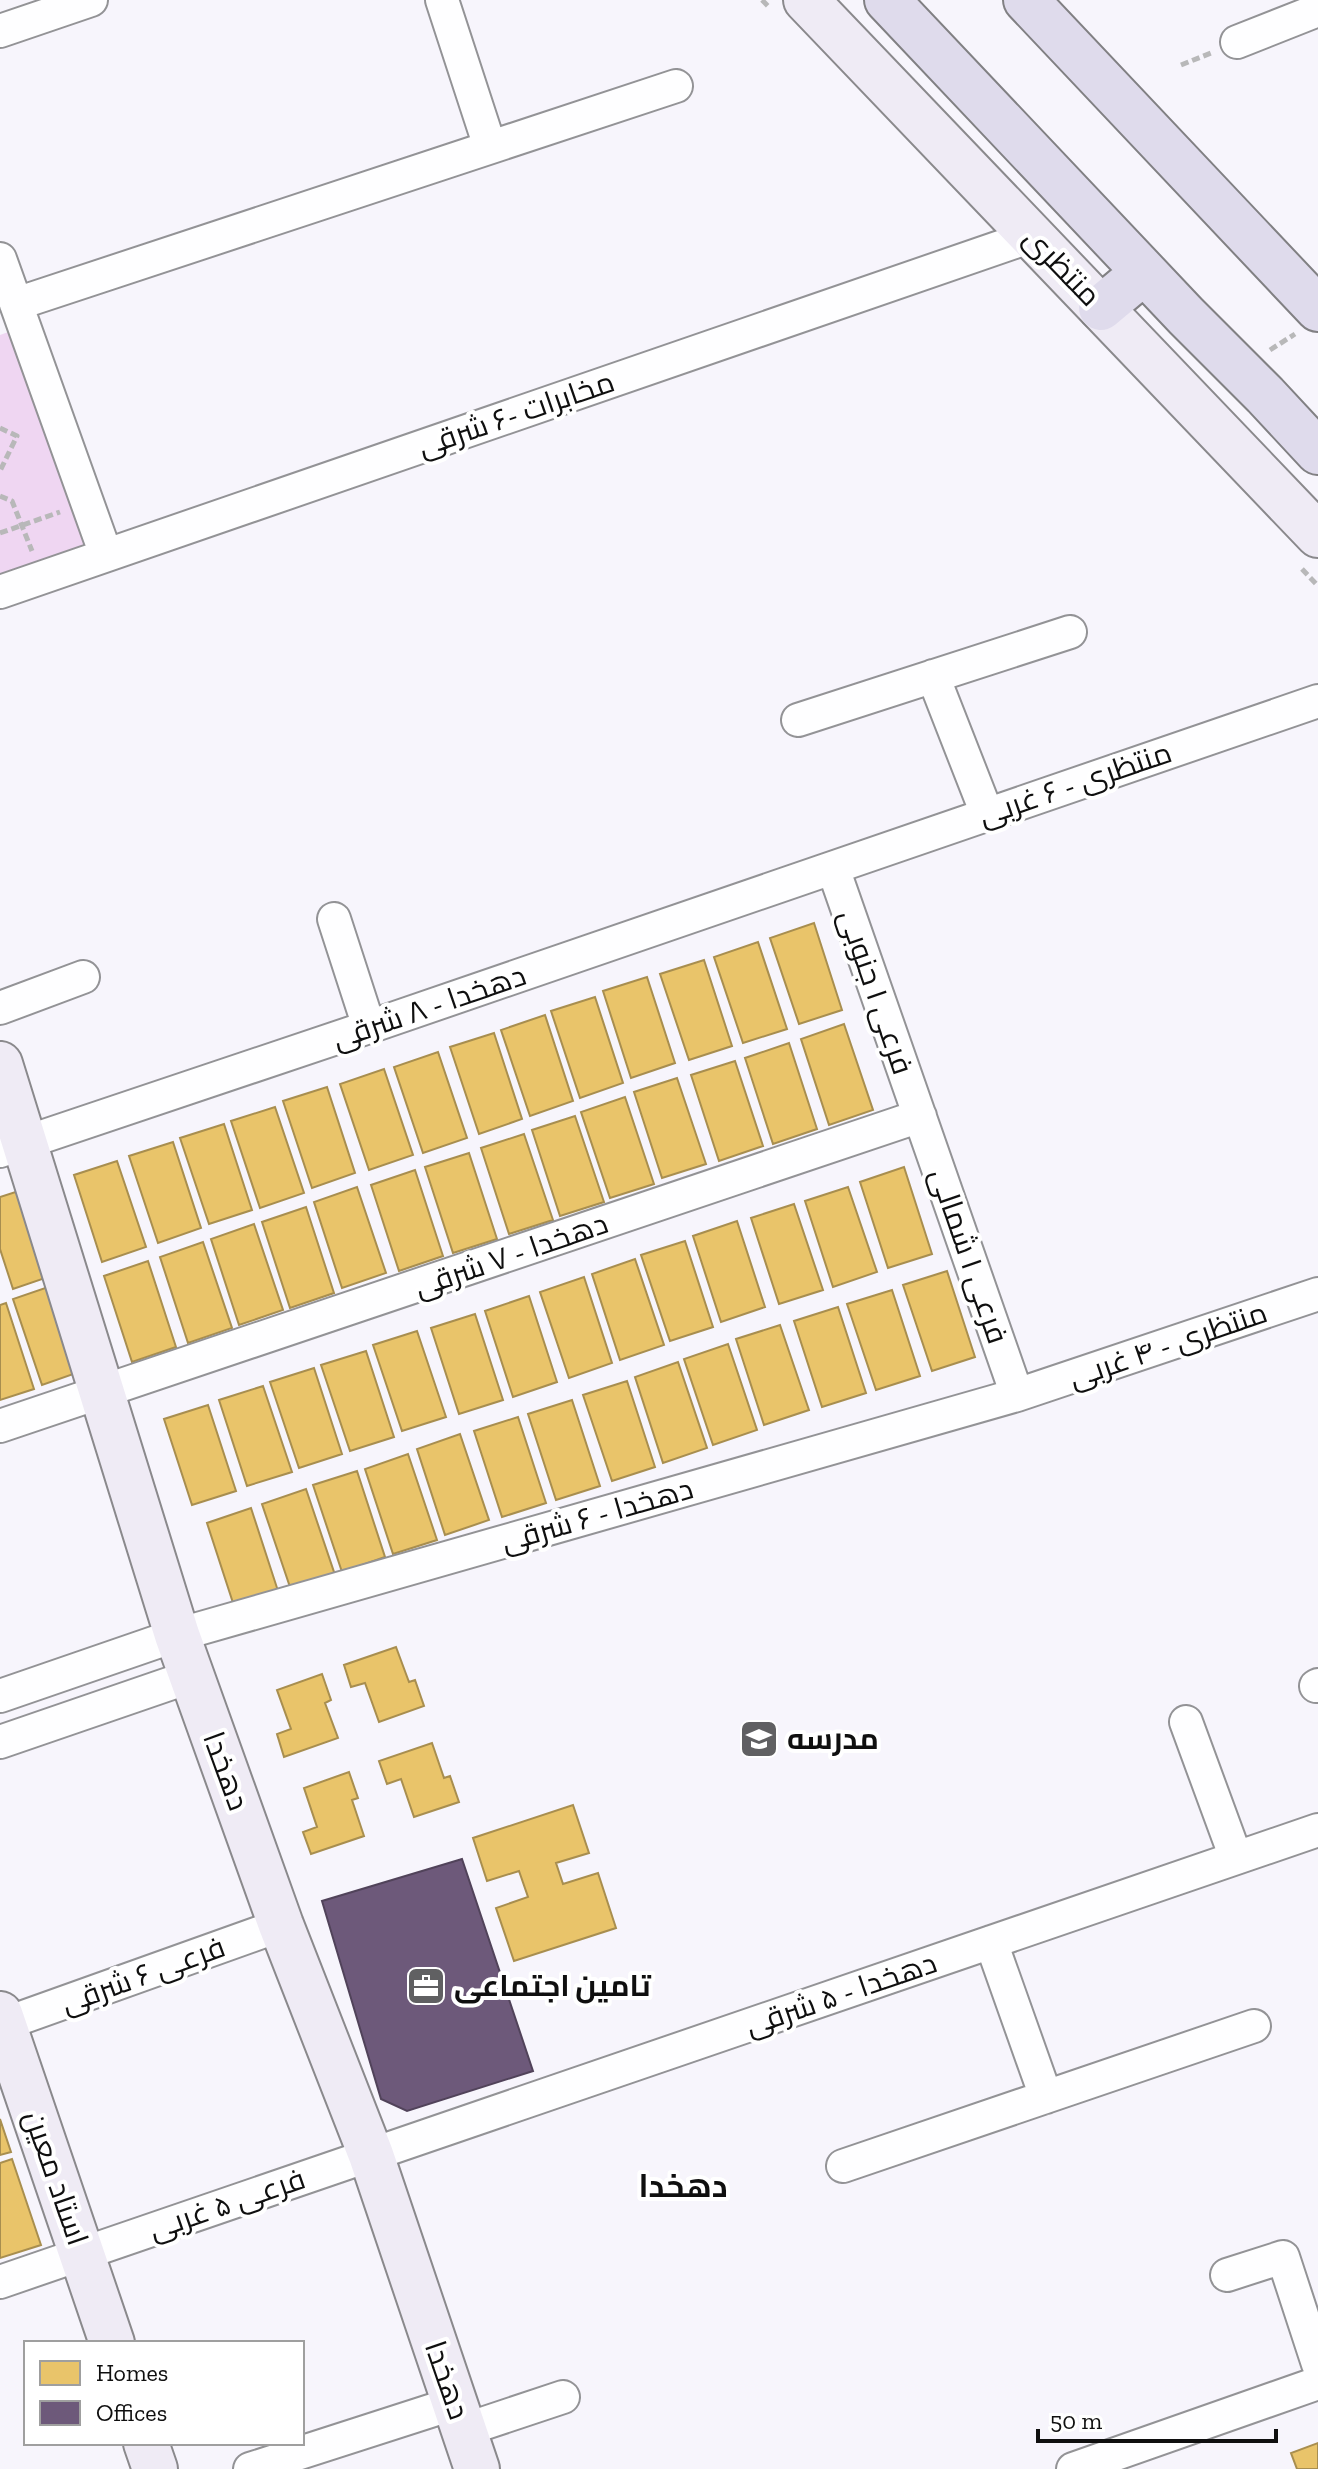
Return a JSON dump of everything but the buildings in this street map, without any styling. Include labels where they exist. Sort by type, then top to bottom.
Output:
[{"type":"main road","name":"منتظری","points":[[887,0],[1318,452]]},
{"type":"main road","points":[[1026,0],[1318,309]]},
{"type":"main road","points":[[1101,308],[1144,272]]},
{"type":"main road","points":[[1265,395],[1318,424]]},
{"type":"street","points":[[0,31],[91,0]]},
{"type":"street","points":[[442,0],[490,147]]},
{"type":"street","name":"منتظری","points":[[806,0],[1318,535]]},
{"type":"street","points":[[1237,42],[1318,10]]},
{"type":"street","points":[[12,314],[490,147],[676,86]]},
{"type":"street","name":"مخابرات -۶ شرقی","points":[[0,592],[1032,236]]},
{"type":"street","points":[[0,259],[12,314],[106,555]]},
{"type":"street","points":[[798,720],[1070,632]]},
{"type":"street","points":[[933,676],[987,814]]},
{"type":"street","name":"منتظری - ۶ غربی","points":[[833,868],[1318,701]]},
{"type":"street","name":"دهخدا - ۸ شرقی","points":[[12,1147],[833,868]]},
{"type":"street","name":"فرعی ۱ جنوبی","points":[[833,868],[920,1116]]},
{"type":"street","points":[[334,919],[369,1027]]},
{"type":"street","points":[[0,1008],[83,977]]},
{"type":"street","name":"دهخدا","points":[[0,1064],[12,1147],[102,1393],[177,1635],[281,1925],[371,2155],[465,2434]]},
{"type":"street","name":"دهخدا - ۷ شرقی","points":[[0,1426],[920,1116]]},
{"type":"street","name":"فرعی ۱ شمالی","points":[[920,1116],[1017,1395]]},
{"type":"street","name":"منتظری - ۴ غربی","points":[[1017,1395],[1318,1294]]},
{"type":"street","name":"دهخدا - ۶ شرقی","points":[[0,1696],[177,1635],[1017,1395]]},
{"type":"street","points":[[0,1742],[192,1676]]},
{"type":"street","points":[[1186,1722],[1236,1858]]},
{"type":"street","name":"دهخدا - ۵ شرقی","points":[[371,2155],[1314,1832]]},
{"type":"street","name":"فرعی ۶ شرقی","points":[[2,2019],[281,1925]]},
{"type":"street","points":[[991,1942],[1046,2097]]},
{"type":"street","name":"استاد معین","points":[[2,2019],[111,2341]]},
{"type":"street","points":[[843,2166],[1254,2026]]},
{"type":"street","name":"فرعی ۵ غربی","points":[[0,2282],[371,2155]]},
{"type":"street","points":[[1227,2275],[1283,2257],[1318,2364]]},
{"type":"street","points":[[1073,2469],[1318,2383]]},
{"type":"street","points":[[250,2469],[465,2434],[563,2397]]},
{"type":"street","points":[[147,2445],[155,2469]]},
{"type":"path","points":[[0,428],[17,436],[0,471]]},
{"type":"path","points":[[0,496],[12,501],[41,578]]},
{"type":"path","points":[[0,533],[87,503]]},
{"type":"shaded area","points":[[11,331],[90,546],[0,577],[0,335]]},
{"type":"place","name":"مدرسه","points":[[759,1739]]},
{"type":"place","name":"تامین اجتماعی","points":[[426,1986]]},
{"type":"district","name":"دهخدا","points":[[683,2186]]}]
